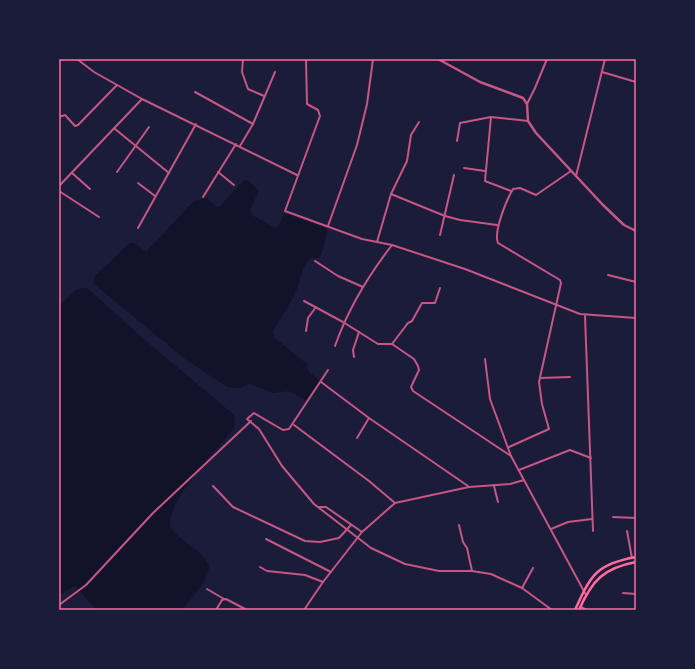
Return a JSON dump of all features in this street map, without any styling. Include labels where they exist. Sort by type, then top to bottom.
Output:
[{"type":"main road","points":[[575,610],[583,590],[591,578],[601,568],[616,561],[634,557]]},
{"type":"main road","points":[[579,610],[586,596],[598,579],[611,568],[636,562]]},
{"type":"street","points":[[59,60],[64,59]]},
{"type":"street","points":[[77,59],[142,99],[196,124],[264,160],[297,175]]},
{"type":"street","points":[[243,59],[242,72],[248,88],[264,96]]},
{"type":"street","points":[[306,59],[307,104],[318,110],[320,116],[285,210],[362,239],[392,245],[465,269],[585,316],[636,318]]},
{"type":"street","points":[[328,226],[357,145],[367,104],[373,59]]},
{"type":"street","points":[[438,59],[480,82],[520,96],[527,104]]},
{"type":"street","points":[[547,59],[536,88],[527,104],[528,121],[536,133],[571,171],[624,225],[636,231]]},
{"type":"street","points":[[576,176],[605,59]]},
{"type":"street","points":[[240,146],[252,124],[274,72]]},
{"type":"street","points":[[602,72],[636,82]]},
{"type":"street","points":[[59,117],[65,116],[75,126],[78,125],[117,85]]},
{"type":"street","points":[[195,92],[252,124]]},
{"type":"street","points":[[59,186],[142,99]]},
{"type":"street","points":[[457,141],[460,123],[491,117],[528,121]]},
{"type":"street","points":[[491,117],[484,180],[512,192]]},
{"type":"street","points":[[377,242],[391,194],[406,161],[411,135],[419,122]]},
{"type":"street","points":[[138,228],[196,124]]},
{"type":"street","points":[[117,172],[149,127]]},
{"type":"street","points":[[114,129],[169,173]]},
{"type":"street","points":[[203,197],[236,144]]},
{"type":"street","points":[[464,168],[485,171]]},
{"type":"street","points":[[509,447],[549,429],[542,404],[540,378],[560,280],[498,243],[497,225],[502,219],[512,192],[516,188],[536,195],[571,171]]},
{"type":"street","points":[[218,172],[234,185]]},
{"type":"street","points":[[72,173],[90,189]]},
{"type":"street","points":[[440,235],[454,175]]},
{"type":"street","points":[[138,182],[155,196]]},
{"type":"street","points":[[59,191],[98,216]]},
{"type":"street","points":[[391,194],[445,216],[460,220],[497,225]]},
{"type":"street","points":[[335,346],[343,322],[370,274],[392,245]]},
{"type":"street","points":[[315,261],[338,276],[363,287]]},
{"type":"street","points":[[608,276],[636,282]]},
{"type":"street","points":[[392,344],[408,323],[412,321],[422,303],[434,303],[440,288]]},
{"type":"street","points":[[304,301],[343,322],[378,344],[392,344],[414,359],[419,370],[411,387],[413,391],[511,456]]},
{"type":"street","points":[[306,331],[308,318],[316,307]]},
{"type":"street","points":[[585,316],[593,531]]},
{"type":"street","points":[[354,357],[353,350],[359,332]]},
{"type":"street","points":[[485,359],[490,399],[498,425],[509,447],[511,456],[586,596]]},
{"type":"street","points":[[328,370],[294,424],[289,429],[284,430],[254,413],[246,419],[251,421],[259,429],[282,466],[312,501],[371,548],[400,562],[439,571],[472,571],[491,574],[522,588],[552,610]]},
{"type":"street","points":[[540,378],[570,377]]},
{"type":"street","points":[[321,382],[369,418],[469,487]]},
{"type":"street","points":[[357,438],[369,418]]},
{"type":"street","points":[[59,605],[86,585],[153,513],[251,421]]},
{"type":"street","points":[[294,424],[369,481],[395,503]]},
{"type":"street","points":[[519,470],[570,450],[591,458]]},
{"type":"street","points":[[304,610],[323,582],[362,532],[395,503],[469,487],[494,486],[524,480]]},
{"type":"street","points":[[213,486],[234,507],[305,541],[320,542],[339,538],[351,525]]},
{"type":"street","points":[[494,486],[498,502]]},
{"type":"street","points":[[319,507],[326,507],[362,532]]},
{"type":"street","points":[[613,518],[636,518]]},
{"type":"street","points":[[551,529],[568,522],[592,519]]},
{"type":"street","points":[[459,526],[463,542],[468,548],[472,571]]},
{"type":"street","points":[[627,531],[634,557]]},
{"type":"street","points":[[266,539],[331,572]]},
{"type":"street","points":[[260,567],[264,571],[305,575],[323,582]]},
{"type":"street","points":[[522,588],[533,568]]},
{"type":"street","points":[[207,590],[247,610]]},
{"type":"street","points":[[623,593],[636,594]]},
{"type":"street","points":[[216,610],[224,599]]},
{"type":"street","points":[[581,606],[587,610]]},
{"type":"shaded area","points":[[244,180],[249,181],[259,191],[250,209],[252,215],[275,228],[278,227],[284,215],[287,214],[327,230],[319,258],[311,258],[305,265],[294,296],[273,332],[275,338],[307,364],[308,371],[319,380],[318,384],[306,400],[289,391],[273,393],[248,383],[241,388],[227,387],[185,359],[93,283],[94,277],[130,243],[136,244],[146,252],[194,201],[207,198],[219,207]]},
{"type":"shaded area","points":[[87,288],[145,340],[234,415],[235,428],[196,473],[178,499],[173,511],[170,526],[177,535],[202,556],[208,564],[209,569],[200,588],[182,610],[97,610],[75,586],[59,595],[59,306],[75,290]]}]
